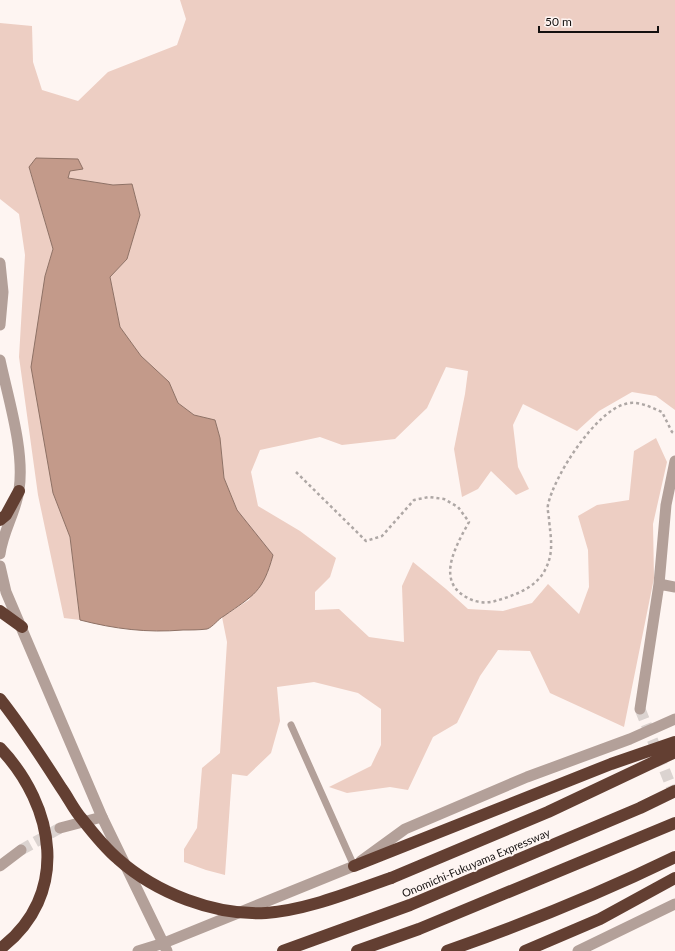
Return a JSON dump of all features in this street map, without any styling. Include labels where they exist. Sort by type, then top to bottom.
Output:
[{"type":"highway","points":[[0,520],[6,515],[19,491]]},
{"type":"highway","points":[[0,611],[22,627]]},
{"type":"highway","points":[[0,700],[18,722],[81,818],[118,860],[140,876],[163,889],[189,900],[223,909],[246,913],[266,913],[322,901],[390,878],[548,812],[675,752]]},
{"type":"highway","points":[[354,866],[611,764],[675,742]]},
{"type":"highway","points":[[0,748],[18,770],[30,790],[46,831],[49,850],[42,888],[35,907],[24,926],[0,949]]},
{"type":"highway","name":"Onomichi-Fukuyama Expressway","points":[[283,951],[410,904],[640,808],[675,791]]},
{"type":"highway","points":[[357,951],[419,929],[675,823]]},
{"type":"highway","points":[[447,951],[498,933],[604,890],[675,857]]},
{"type":"highway","points":[[524,951],[600,919],[675,878]]},
{"type":"street","points":[[0,263],[3,292],[0,326]]},
{"type":"street","points":[[0,360],[20,461],[19,491],[5,530],[0,554]]},
{"type":"street","points":[[640,710],[659,584],[666,505],[675,461]]},
{"type":"street","points":[[0,566],[6,592],[102,817],[166,947]]},
{"type":"street","points":[[659,584],[675,588]]},
{"type":"street","points":[[138,951],[166,947],[354,866],[405,829],[527,777],[630,739],[675,719]]},
{"type":"street","points":[[60,828],[102,817]]},
{"type":"street","points":[[0,866],[21,850]]},
{"type":"street","points":[[578,951],[675,904]]},
{"type":"lane","points":[[291,725],[354,866]]},
{"type":"path","points":[[296,472],[366,541],[382,536],[414,500],[429,497],[444,499],[458,507],[469,522],[454,550],[450,568],[451,582],[458,593],[472,600],[489,603],[506,598],[531,586],[545,572],[552,554],[548,506],[560,471],[584,438],[609,412],[624,404],[640,402],[662,412],[672,432],[675,434]]},
{"type":"shaded area","points":[[180,0],[675,0],[675,410],[656,396],[632,392],[599,411],[577,431],[523,404],[513,425],[518,467],[529,489],[516,495],[491,471],[478,489],[462,497],[454,449],[468,371],[446,367],[427,408],[395,439],[342,445],[320,437],[260,450],[251,472],[258,506],[300,531],[336,558],[330,577],[315,592],[315,610],[339,609],[369,637],[404,642],[402,586],[413,562],[468,609],[503,611],[532,603],[548,584],[579,614],[589,587],[588,550],[578,516],[597,505],[629,500],[634,451],[656,438],[667,462],[653,524],[654,578],[624,727],[550,693],[530,651],[498,650],[480,676],[457,723],[433,737],[408,790],[390,787],[347,793],[329,787],[371,766],[381,745],[381,709],[358,693],[314,682],[277,687],[280,721],[271,753],[247,776],[232,774],[225,875],[184,862],[184,849],[197,828],[202,768],[220,753],[227,642],[222,617],[249,600],[273,555],[237,510],[224,478],[220,438],[215,420],[194,415],[178,403],[169,382],[141,356],[120,327],[110,277],[127,259],[140,215],[132,184],[113,185],[68,178],[70,171],[29,168],[53,249],[45,276],[53,493],[70,537],[80,620],[64,618],[38,495],[19,357],[25,255],[19,214],[0,199],[0,23],[32,26],[33,62],[42,90],[78,101],[108,72],[177,45],[186,19]]},
{"type":"shaded area","points":[[36,158],[78,159],[83,169],[70,171],[68,178],[113,185],[132,184],[140,215],[127,259],[110,277],[120,327],[141,356],[169,382],[178,403],[194,415],[215,420],[220,438],[224,478],[237,510],[273,555],[265,577],[256,592],[207,629],[144,631],[106,626],[80,620],[70,537],[53,493],[31,367],[45,276],[53,249],[29,167]]},
{"type":"tunnel","points":[[640,709],[675,796]]},
{"type":"tunnel","points":[[21,850],[60,828]]}]
